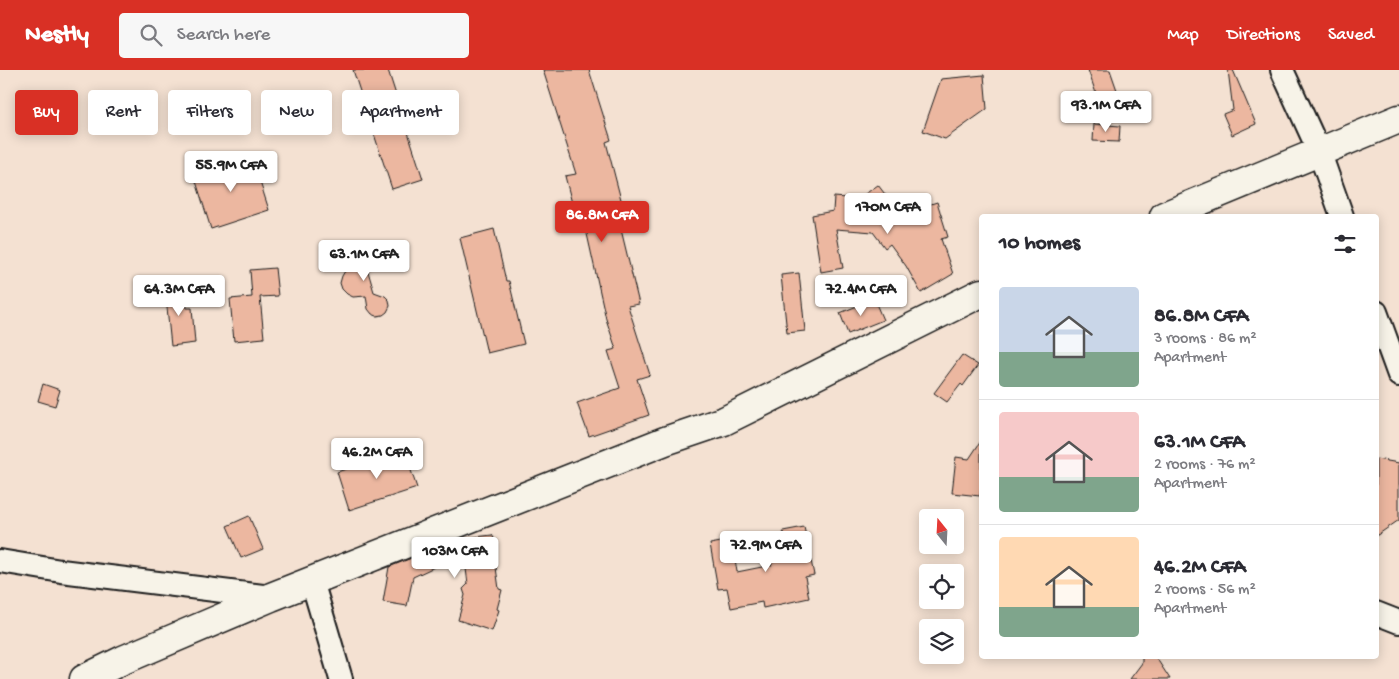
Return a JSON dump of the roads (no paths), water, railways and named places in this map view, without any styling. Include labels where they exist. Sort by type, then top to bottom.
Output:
[{"type":"main road","points":[[1169,214],[1399,119]]},
{"type":"main road","points":[[84,679],[123,660],[271,597],[665,441],[724,421],[979,298]]},
{"type":"street","points":[[1282,70],[1319,151],[1341,214]]},
{"type":"street","points":[[1379,320],[1399,375]]},
{"type":"street","points":[[0,561],[61,571],[271,597]]},
{"type":"street","points":[[312,581],[341,679]]},
{"type":"street","points":[[1379,614],[1399,622]]}]
